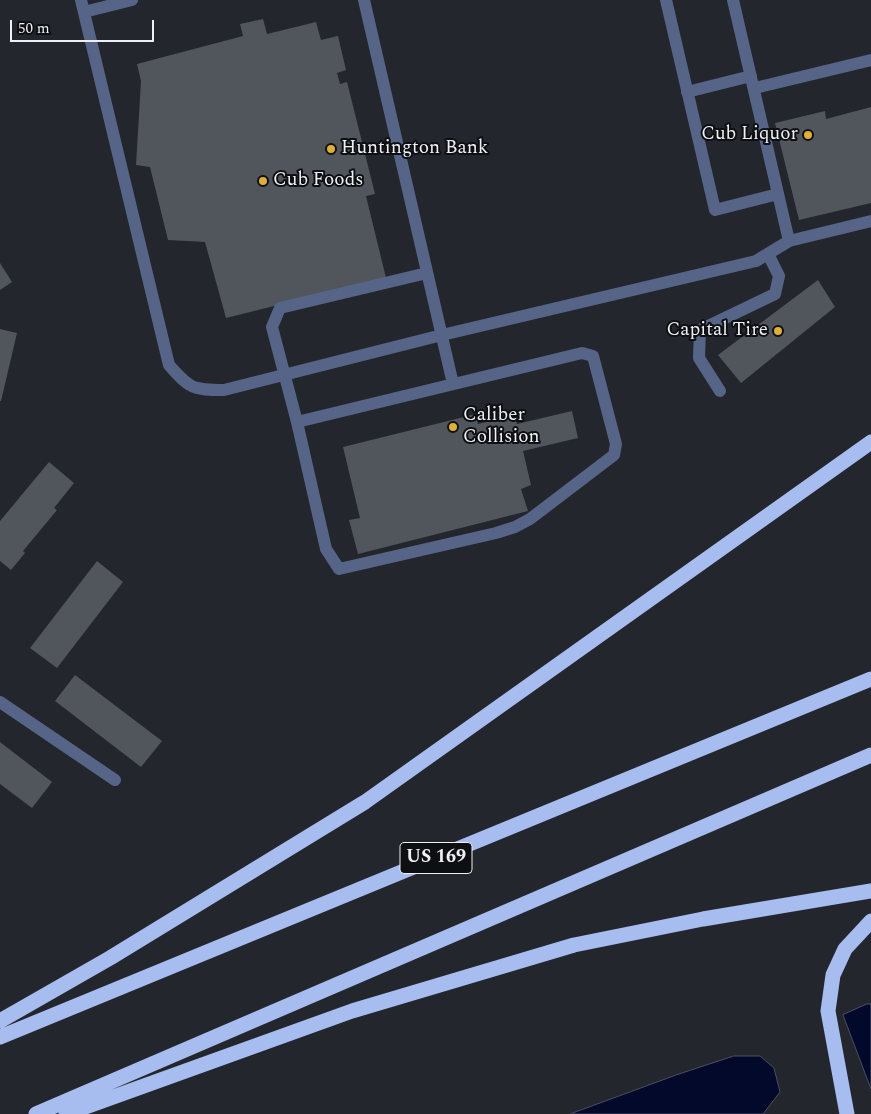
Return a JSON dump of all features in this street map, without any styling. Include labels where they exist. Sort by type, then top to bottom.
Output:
[{"type":"highway","points":[[0,1021],[110,958],[365,802],[871,442]]},
{"type":"highway","name":"US 169","points":[[0,1036],[871,679]]},
{"type":"highway","points":[[36,1114],[871,755]]},
{"type":"highway","points":[[66,1114],[352,1011],[574,945],[703,919],[871,891]]},
{"type":"highway","points":[[847,1114],[828,1011],[829,1002],[833,975],[845,949],[871,921]]},
{"type":"lane","points":[[132,0],[82,6],[169,365],[184,382],[200,390],[224,390],[442,335],[756,261],[789,241],[871,221]]},
{"type":"lane","points":[[364,0],[453,384]]},
{"type":"lane","points":[[666,0],[715,210],[778,194]]},
{"type":"lane","points":[[733,0],[789,241]]},
{"type":"lane","points":[[687,92],[871,60]]},
{"type":"lane","points":[[720,391],[699,358],[700,330],[775,294],[779,276],[768,254]]},
{"type":"lane","points":[[297,422],[582,353],[593,356],[616,444],[614,455],[530,519],[515,527],[339,569],[326,549],[297,422],[272,328],[280,308],[426,273]]},
{"type":"lane","points":[[0,702],[116,780]]},
{"type":"water","points":[[871,1004],[871,1089],[843,1015]]},
{"type":"water","points":[[734,1056],[760,1056],[774,1068],[780,1092],[763,1114],[570,1114],[676,1075]]},
{"type":"building","name":"Cub Foods","points":[[263,19],[267,34],[316,22],[321,40],[338,36],[346,70],[337,73],[340,84],[347,82],[375,194],[366,196],[386,278],[226,318],[205,242],[168,240],[150,167],[136,165],[141,81],[137,64],[243,36],[240,24]]},
{"type":"building","points":[[871,107],[871,203],[799,220],[775,123],[825,111],[826,119]]},
{"type":"building","points":[[0,263],[12,282],[0,290]]},
{"type":"building","name":"Capital Tire","points":[[818,280],[835,307],[741,383],[718,355]]},
{"type":"building","points":[[0,329],[17,333],[1,401],[0,401]]},
{"type":"building","points":[[572,411],[578,438],[523,451],[531,485],[521,489],[528,511],[358,554],[349,520],[360,518],[343,447],[476,414],[478,424],[514,415],[517,424]]},
{"type":"building","points":[[49,462],[74,483],[54,508],[57,510],[23,551],[25,553],[11,570],[0,561],[0,521]]},
{"type":"building","points":[[97,561],[123,582],[57,668],[30,648]]},
{"type":"building","points":[[75,675],[162,741],[141,767],[55,701]]},
{"type":"building","points":[[0,742],[52,782],[32,808],[0,784]]},
{"type":"place","name":"Cub Liquor","points":[[808,135]]},
{"type":"place","name":"Huntington Bank","points":[[331,149]]},
{"type":"place","name":"Cub Foods","points":[[263,181]]},
{"type":"place","name":"Capital Tire","points":[[778,331]]},
{"type":"place","name":"Caliber Collision","points":[[453,427]]}]
